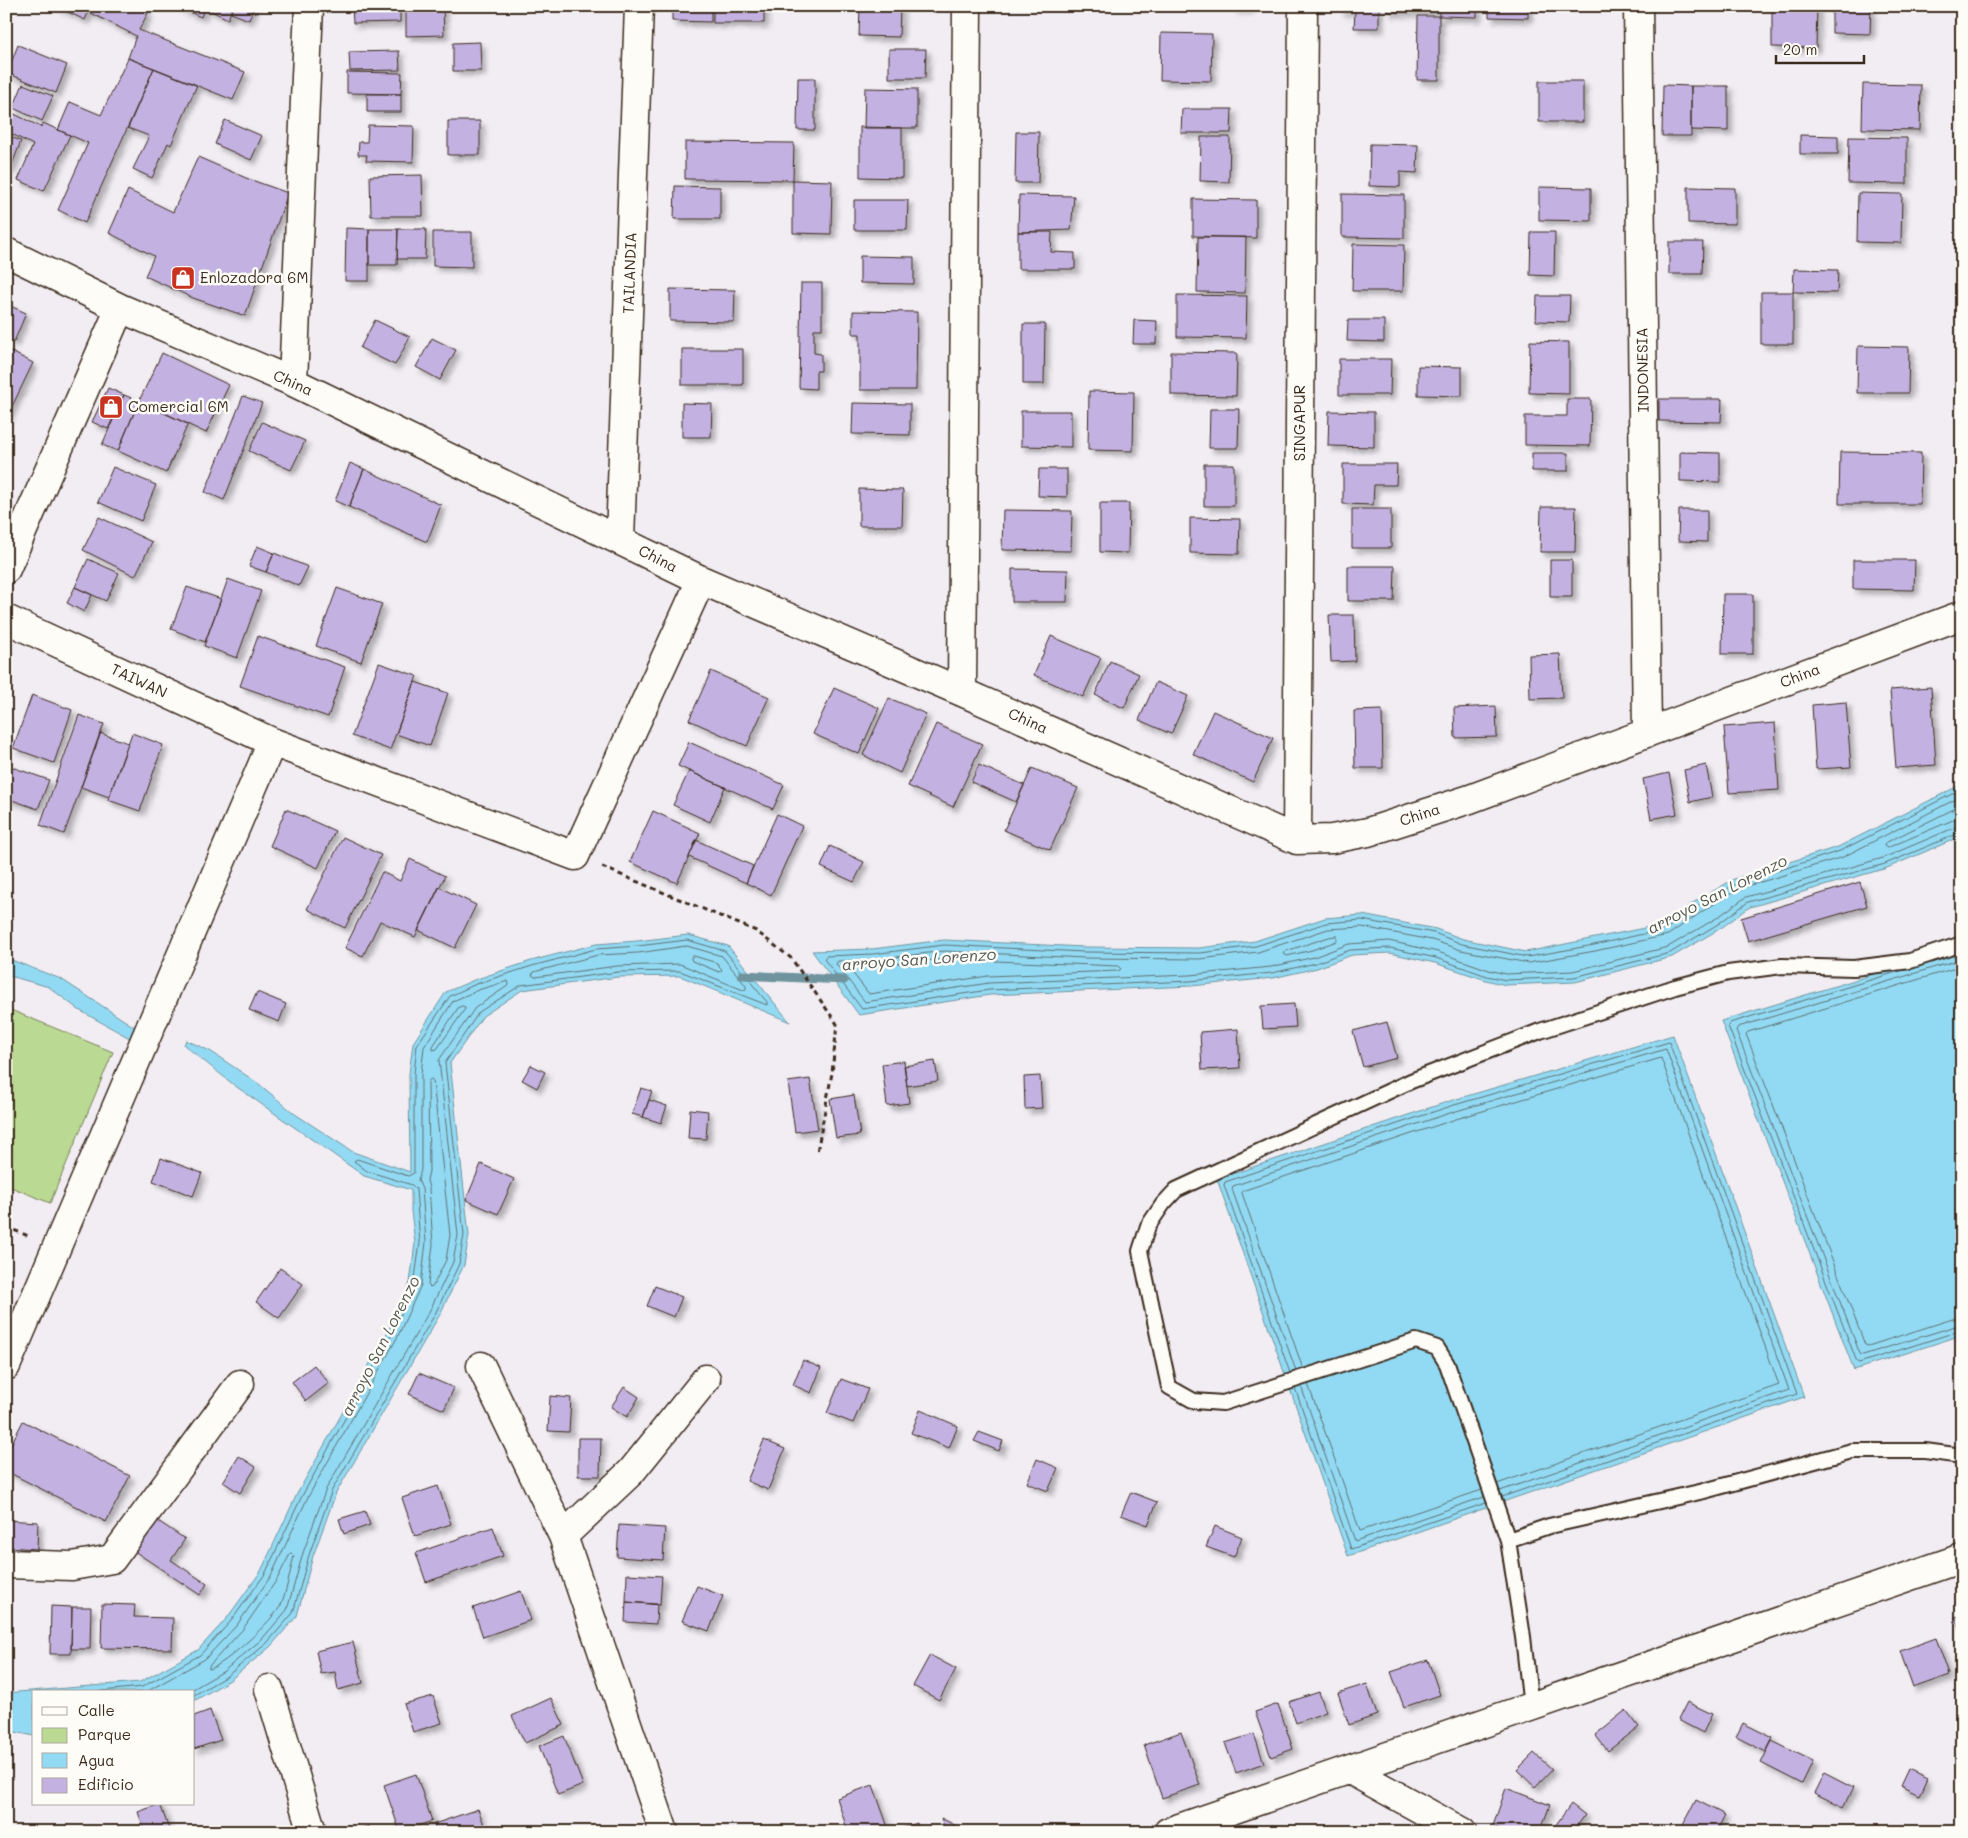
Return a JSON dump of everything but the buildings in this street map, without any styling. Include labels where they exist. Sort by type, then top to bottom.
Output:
[{"type":"street","points":[[293,382],[309,6]]},
{"type":"street","name":"TAILANDIA","points":[[620,540],[639,6]]},
{"type":"street","points":[[962,692],[967,6]]},
{"type":"street","name":"SINGAPUR","points":[[1297,840],[1302,6]]},
{"type":"street","name":"INDONESIA","points":[[1638,6],[1647,733]]},
{"type":"street","name":"China","points":[[6,252],[120,308],[293,382],[701,580],[962,692],[1297,840],[1332,839],[1368,832],[1470,799],[1962,615]]},
{"type":"street","points":[[6,569],[120,308]]},
{"type":"street","points":[[575,856],[701,580]]},
{"type":"street","name":"TAIWAN","points":[[6,619],[272,742],[575,856]]},
{"type":"street","points":[[6,1366],[272,742]]},
{"type":"street","points":[[481,1366],[563,1536],[664,1832]]},
{"type":"street","points":[[563,1536],[631,1472],[706,1379]]},
{"type":"street","points":[[6,1564],[72,1566],[112,1559],[240,1384]]},
{"type":"street","points":[[1168,1832],[1962,1558]]},
{"type":"street","points":[[269,1689],[312,1832]]},
{"type":"street","points":[[1350,1770],[1462,1832]]},
{"type":"lane","points":[[1531,1708],[1523,1637],[1508,1540],[1447,1364],[1437,1348],[1416,1341],[1223,1403],[1194,1401],[1169,1387],[1140,1250],[1148,1226],[1163,1204],[1176,1190],[1411,1081],[1549,1028],[1676,987],[1728,973],[1782,966],[1863,967],[1910,961],[1962,944]]},
{"type":"lane","points":[[1508,1540],[1548,1526],[1704,1490],[1852,1451],[1925,1451],[1962,1456]]},
{"type":"path","points":[[575,856],[756,931],[791,958],[837,1024],[832,1073],[817,1152]]},
{"type":"green space","points":[[6,1008],[113,1052],[50,1203],[6,1185]]},
{"type":"water","points":[[1962,784],[1962,836],[1887,868],[1750,907],[1721,928],[1672,957],[1575,982],[1506,985],[1435,963],[1390,953],[1352,955],[1317,968],[1273,978],[1191,986],[990,995],[859,1015],[812,951],[872,949],[944,940],[1084,947],[1199,948],[1255,941],[1325,918],[1362,915],[1436,929],[1463,939],[1526,952],[1664,924],[1696,901],[1734,879],[1838,847]]},
{"type":"water","points":[[688,935],[728,946],[790,1022],[680,976],[618,977],[522,990],[483,1016],[450,1063],[469,1235],[464,1265],[439,1316],[336,1493],[313,1556],[297,1616],[270,1647],[230,1680],[195,1700],[195,1690],[43,1690],[140,1682],[198,1650],[227,1618],[261,1571],[297,1494],[387,1333],[410,1283],[415,1243],[411,1211],[411,1190],[364,1176],[234,1085],[184,1045],[186,1040],[210,1051],[259,1084],[295,1114],[353,1152],[410,1172],[409,1074],[413,1043],[446,992],[474,980],[531,961],[596,944]]},
{"type":"water","points":[[1962,947],[1962,1335],[1854,1370],[1721,1021]]},
{"type":"water","points":[[6,958],[61,979],[139,1030],[135,1041],[79,1010],[49,987],[6,975]]},
{"type":"water","points":[[1673,1035],[1804,1397],[1348,1556],[1217,1179],[1450,1101]]},
{"type":"water","points":[[32,1691],[32,1736],[6,1730],[6,1693]]},
{"type":"waterway","name":"arroyo San Lorenzo","points":[[742,975],[844,980]]},
{"type":"place","name":"Enlozadora 6M","points":[[183,278]]},
{"type":"place","name":"Comercial 6M","points":[[111,407]]}]
